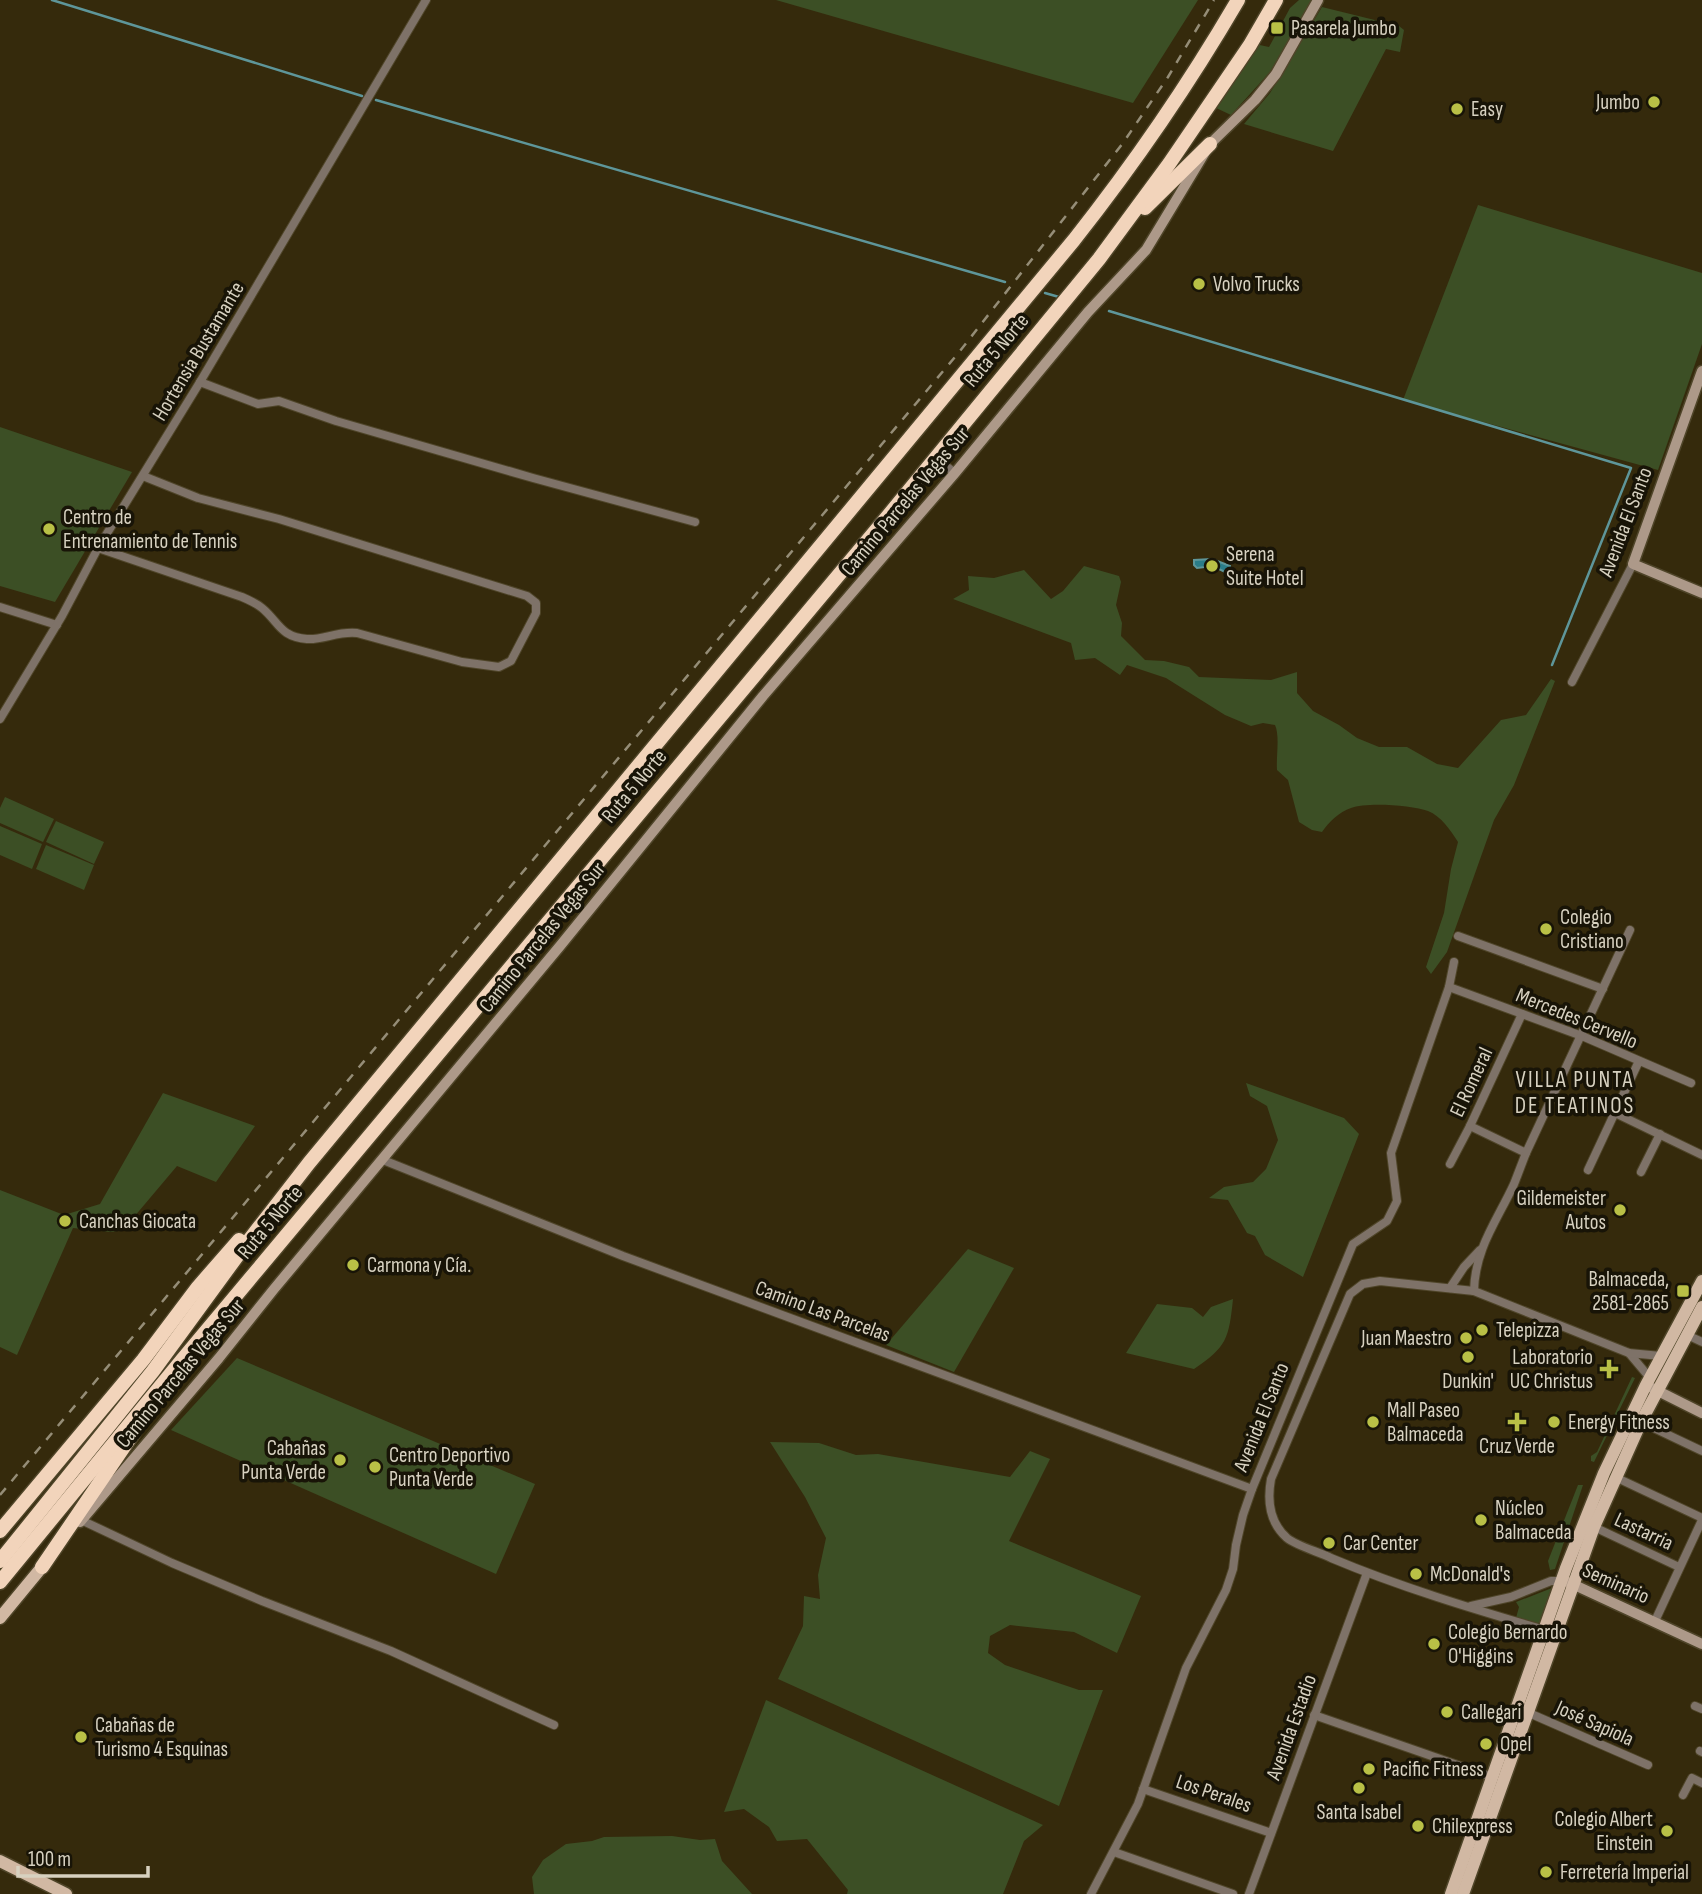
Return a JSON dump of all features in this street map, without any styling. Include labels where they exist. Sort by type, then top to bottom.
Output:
[{"type":"highway","name":"Ruta 5 Norte","points":[[0,1561],[153,1371],[309,1163],[1052,268],[1154,133],[1238,0]]},
{"type":"highway","name":"Ruta 5 Norte","points":[[0,1582],[182,1360],[888,516],[1117,236],[1235,67],[1276,0]]},
{"type":"highway","points":[[1117,236],[1210,144]]},
{"type":"highway","points":[[0,1531],[143,1360],[198,1287],[309,1163]]},
{"type":"highway","points":[[42,1567],[182,1360]]},
{"type":"main road","points":[[1459,1892],[1492,1777],[1545,1630],[1641,1422],[1661,1356],[1702,1282]]},
{"type":"main road","points":[[1459,1892],[1529,1713],[1604,1473],[1651,1385],[1687,1335],[1702,1307]]},
{"type":"main road","name":"Camino Parcelas Vegas Sur","points":[[0,1618],[42,1567]]},
{"type":"main road","points":[[0,1861],[66,1894]]},
{"type":"street","name":"Hortensia Bustamante","points":[[0,719],[57,625],[98,548],[200,382],[426,0]]},
{"type":"street","name":"Camino Parcelas Vegas Sur","points":[[42,1567],[383,1160],[763,696],[955,473],[1088,312],[1146,250],[1210,144],[1267,87],[1318,0]]},
{"type":"street","name":"Avenida El Santo","points":[[1572,682],[1633,564],[1702,371]]},
{"type":"street","points":[[200,382],[258,404],[279,401],[336,421],[695,522]]},
{"type":"street","points":[[934,457],[955,473]]},
{"type":"street","points":[[98,548],[242,597],[263,609],[285,632],[301,639],[357,633],[462,662],[499,667],[511,661],[536,613],[536,603],[527,596],[279,519],[198,498],[143,476]]},
{"type":"street","points":[[1633,564],[1702,593]]},
{"type":"street","points":[[0,607],[57,625]]},
{"type":"street","points":[[1474,1291],[1474,1276],[1482,1248],[1630,930]]},
{"type":"street","points":[[1458,936],[1603,989]]},
{"type":"street","name":"Avenida El Santo","points":[[1091,1894],[1138,1804],[1186,1668],[1226,1590],[1233,1569],[1243,1515],[1252,1489],[1353,1244],[1387,1222],[1396,1201],[1391,1153],[1449,987],[1454,962]]},
{"type":"street","name":"Mercedes Cervello","points":[[1449,987],[1582,1036],[1691,1083]]},
{"type":"street","name":"El Romeral","points":[[1450,1164],[1522,1014]]},
{"type":"street","points":[[1588,1170],[1639,1061]]},
{"type":"street","points":[[1615,1114],[1702,1155]]},
{"type":"street","points":[[1469,1126],[1526,1153]]},
{"type":"street","points":[[1641,1172],[1660,1135]]},
{"type":"street","name":"Camino Las Parcelas","points":[[383,1160],[623,1256],[1252,1489]]},
{"type":"street","points":[[1450,1288],[1464,1267],[1482,1248]]},
{"type":"street","points":[[1545,1630],[1367,1573],[1288,1539],[1275,1523],[1269,1506],[1271,1479],[1350,1294],[1363,1284],[1380,1281],[1474,1291],[1629,1353],[1661,1356]]},
{"type":"street","points":[[1687,1335],[1702,1342]]},
{"type":"street","points":[[1629,1353],[1651,1385],[1702,1413]]},
{"type":"street","points":[[1641,1422],[1702,1451]]},
{"type":"street","points":[[1615,1477],[1702,1519],[1655,1621]]},
{"type":"street","points":[[81,1521],[236,1590],[401,1656],[554,1725]]},
{"type":"street","name":"Lastarria","points":[[1594,1527],[1679,1567]]},
{"type":"street","name":"Avenida Estadio","points":[[1249,1894],[1367,1573]]},
{"type":"street","name":"Seminario","points":[[1470,1607],[1511,1598],[1551,1581],[1568,1582],[1702,1644]]},
{"type":"street","name":"José Sapiola","points":[[1529,1713],[1648,1765]]},
{"type":"street","points":[[1314,1715],[1492,1777]]},
{"type":"street","points":[[1683,1795],[1692,1778],[1702,1783]]},
{"type":"street","name":"Los Perales","points":[[1143,1789],[1271,1833]]},
{"type":"street","points":[[1114,1853],[1233,1894]]},
{"type":"green space","points":[[776,0],[1198,0],[1133,103]]},
{"type":"green space","points":[[1299,0],[1312,0],[1270,72],[1231,115],[1214,107],[1255,44],[1269,47],[1290,8]]},
{"type":"green space","points":[[1322,7],[1399,26],[1404,30],[1400,52],[1386,49],[1333,151],[1244,124],[1270,93]]},
{"type":"green space","points":[[1478,205],[1702,273],[1702,344],[1658,470],[1403,400]]},
{"type":"green space","name":"Centro de Entrenamiento de Tennis","points":[[0,427],[132,472],[55,602],[0,586]]},
{"type":"green space","points":[[1084,566],[1119,576],[1121,582],[1116,605],[1122,623],[1121,636],[1145,660],[1189,667],[1199,677],[1271,680],[1297,672],[1297,693],[1313,711],[1357,738],[1379,747],[1407,747],[1437,764],[1458,768],[1501,720],[1526,715],[1551,679],[1555,681],[1514,785],[1494,820],[1447,952],[1431,974],[1426,967],[1444,913],[1458,842],[1437,816],[1411,807],[1358,806],[1342,812],[1322,832],[1312,830],[1299,822],[1288,780],[1277,770],[1278,740],[1275,725],[1263,723],[1251,726],[1225,715],[1166,678],[1127,665],[1120,675],[1095,658],[1075,660],[1071,643],[953,599],[969,590],[968,576],[994,578],[1024,570],[1051,599],[1063,591]]},
{"type":"green space","points":[[5,797],[54,819],[43,842],[0,823],[0,808]]},
{"type":"green space","points":[[56,821],[104,842],[94,864],[46,842]]},
{"type":"green space","points":[[0,826],[42,844],[32,869],[0,855]]},
{"type":"green space","points":[[46,845],[94,865],[84,890],[36,869]]},
{"type":"green space","points":[[1246,1083],[1344,1118],[1359,1134],[1303,1277],[1265,1255],[1255,1236],[1247,1233],[1228,1200],[1209,1198],[1224,1187],[1253,1182],[1266,1169],[1278,1140],[1267,1106],[1250,1096]]},
{"type":"green space","name":"Canchas Giocata","points":[[163,1093],[255,1126],[216,1182],[177,1166],[123,1230],[111,1232],[73,1228],[17,1355],[0,1347],[0,1190],[64,1215],[100,1204]]},
{"type":"green space","points":[[968,1249],[1014,1268],[954,1372],[886,1345]]},
{"type":"green space","points":[[1233,1299],[1230,1323],[1224,1340],[1213,1354],[1194,1369],[1126,1353],[1157,1304],[1192,1308],[1203,1317],[1211,1307]]},
{"type":"green space","name":"Centro Deportivo Punta Verde","points":[[237,1358],[535,1484],[496,1574],[171,1430]]},
{"type":"green space","points":[[1632,1377],[1635,1378],[1594,1462],[1591,1461],[1591,1456],[1597,1452]]},
{"type":"green space","points":[[770,1442],[819,1443],[856,1455],[878,1454],[1010,1477],[1030,1451],[1050,1459],[1009,1541],[1141,1596],[1117,1653],[1074,1632],[1010,1625],[990,1636],[988,1653],[1005,1665],[1079,1690],[1103,1690],[1059,1806],[778,1679],[803,1626],[804,1596],[820,1599],[818,1575],[826,1538],[805,1497]]},
{"type":"green space","points":[[1578,1485],[1583,1485],[1555,1569],[1550,1570],[1548,1561]]},
{"type":"green space","points":[[1552,1588],[1541,1625],[1516,1618],[1519,1607],[1516,1602]]},
{"type":"green space","points":[[766,1700],[1043,1825],[1024,1841],[1003,1894],[847,1894],[848,1890],[807,1839],[777,1841],[769,1827],[744,1809],[724,1812]]},
{"type":"green space","points":[[672,1836],[715,1839],[722,1861],[752,1894],[534,1894],[532,1877],[543,1860],[566,1844],[604,1837]]},
{"type":"water","name":"Serena Suite Hotel","points":[[1212,559],[1230,566],[1230,569],[1227,573],[1213,566],[1197,568],[1194,565],[1194,560]]},
{"type":"waterway","points":[[52,0],[362,96]]},
{"type":"waterway","points":[[376,100],[1005,282]]},
{"type":"waterway","points":[[1045,293],[1059,297]]},
{"type":"waterway","points":[[1109,311],[1631,468],[1552,665]]},
{"type":"railway","points":[[0,1495],[960,351],[1123,143],[1168,77],[1214,0]]},
{"type":"place","name":"Pasarela Jumbo","points":[[1277,28]]},
{"type":"place","name":"Jumbo","points":[[1654,102]]},
{"type":"place","name":"Easy","points":[[1457,109]]},
{"type":"place","name":"Volvo Trucks","points":[[1199,284]]},
{"type":"place","name":"Centro de Entrenamiento de Tennis","points":[[49,529]]},
{"type":"place","name":"Serena Suite Hotel","points":[[1212,566]]},
{"type":"place","name":"Colegio Cristiano","points":[[1546,929]]},
{"type":"place","name":"Gildemeister Autos","points":[[1620,1210]]},
{"type":"place","name":"Canchas Giocata","points":[[65,1221]]},
{"type":"place","name":"Carmona y Cía.","points":[[353,1265]]},
{"type":"place","name":"Balmaceda, 2581-2865","points":[[1683,1291]]},
{"type":"place","name":"Telepizza","points":[[1482,1330]]},
{"type":"place","name":"Juan Maestro","points":[[1466,1338]]},
{"type":"place","name":"Dunkin'","points":[[1468,1357]]},
{"type":"place","name":"Laboratorio UC Christus","points":[[1609,1369]]},
{"type":"place","name":"Mall Paseo Balmaceda","points":[[1373,1422]]},
{"type":"place","name":"Cruz Verde","points":[[1517,1422]]},
{"type":"place","name":"Energy Fitness","points":[[1554,1422]]},
{"type":"place","name":"Cabañas Punta Verde","points":[[340,1460]]},
{"type":"place","name":"Centro Deportivo Punta Verde","points":[[375,1467]]},
{"type":"place","name":"Núcleo Balmaceda","points":[[1481,1520]]},
{"type":"place","name":"Car Center","points":[[1329,1543]]},
{"type":"place","name":"McDonald's","points":[[1416,1574]]},
{"type":"place","name":"Colegio Bernardo O'Higgins","points":[[1434,1644]]},
{"type":"place","name":"Callegari","points":[[1447,1712]]},
{"type":"place","name":"Cabañas de Turismo 4 Esquinas","points":[[81,1737]]},
{"type":"place","name":"Opel","points":[[1486,1744]]},
{"type":"place","name":"Pacific Fitness","points":[[1369,1769]]},
{"type":"place","name":"Santa Isabel","points":[[1359,1788]]},
{"type":"place","name":"Chilexpress","points":[[1418,1826]]},
{"type":"place","name":"Colegio Albert Einstein","points":[[1667,1831]]},
{"type":"place","name":"Ferretería Imperial","points":[[1546,1872]]},
{"type":"district","name":"VILLA PUNTA DE TEATINOS","points":[[1575,1092]]}]
